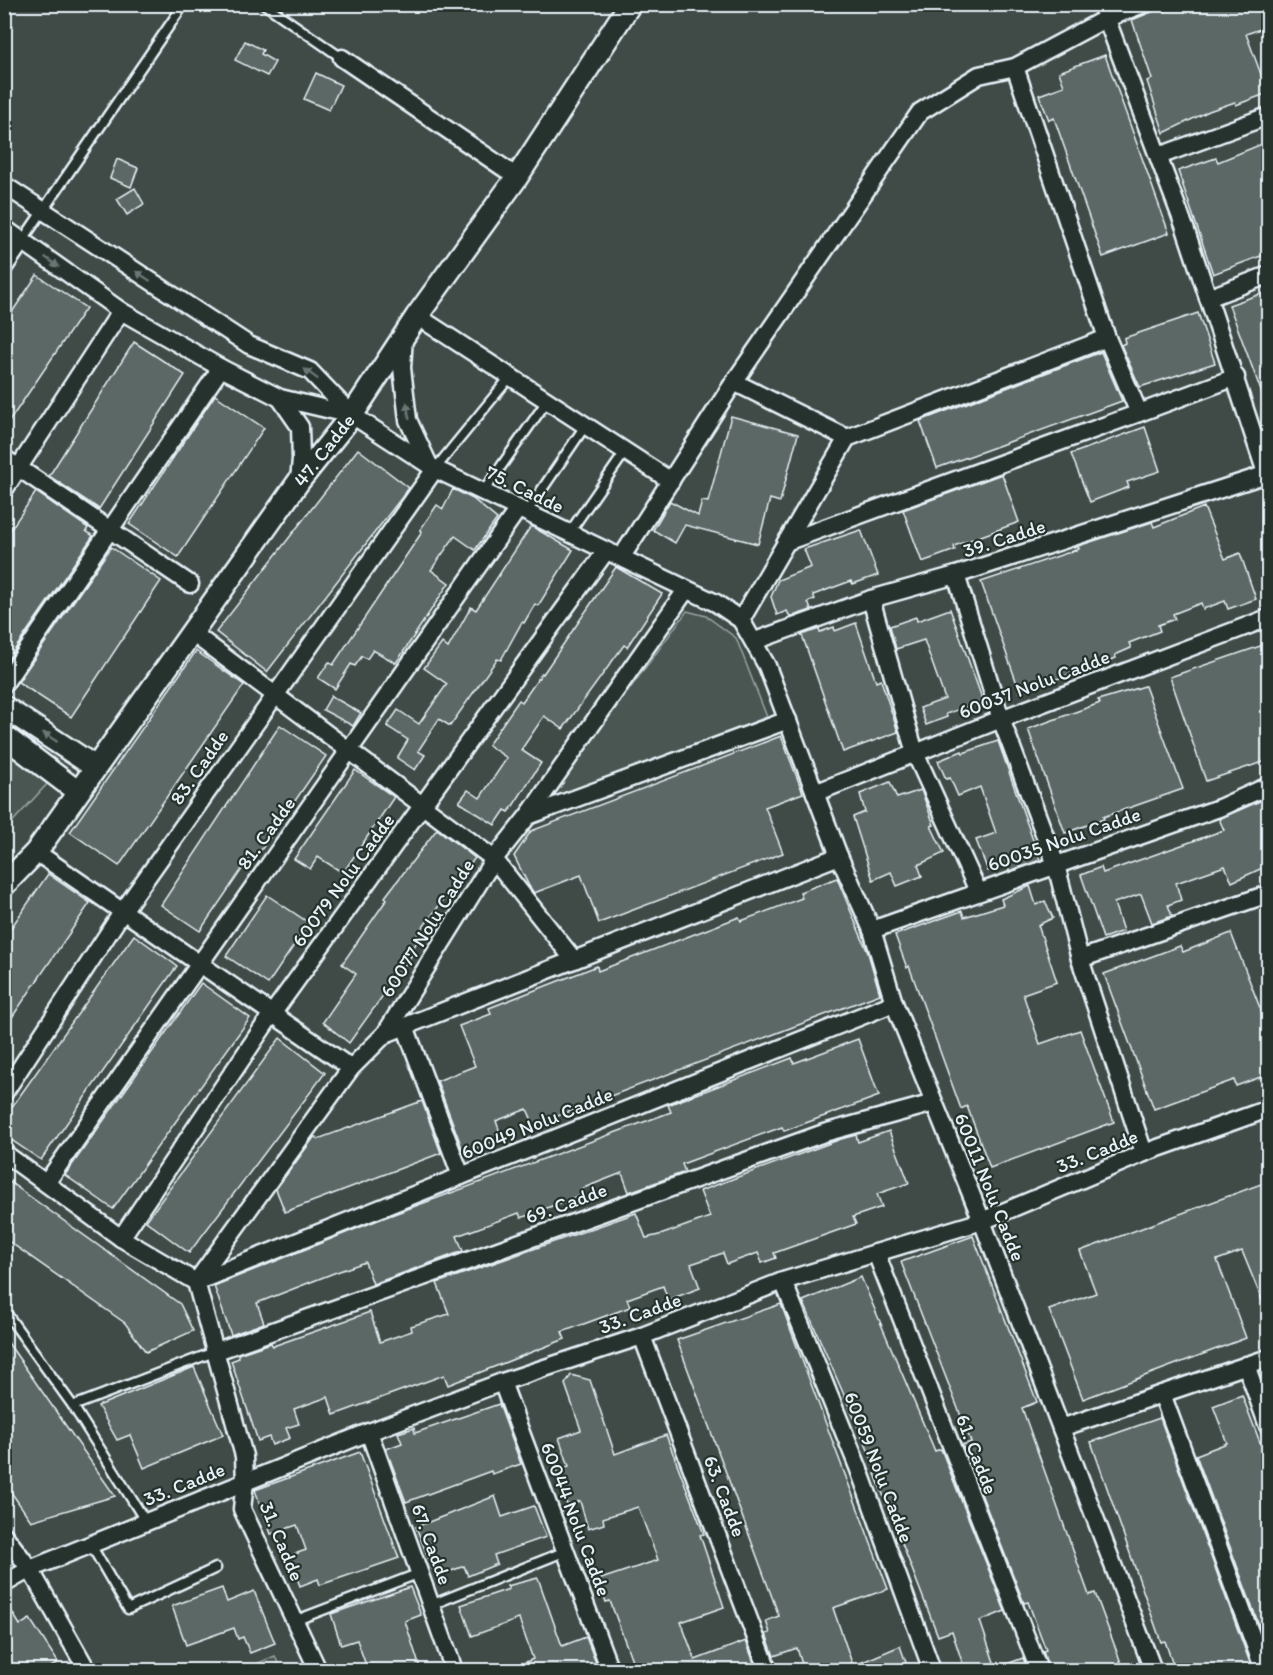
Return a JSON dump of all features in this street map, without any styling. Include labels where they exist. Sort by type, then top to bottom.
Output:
[{"type":"street","name":"47. Cadde","points":[[4,885],[36,852],[299,481],[352,415],[417,316],[517,177],[630,4]]},
{"type":"street","name":"60079 Nolu Cadde","points":[[121,1238],[272,1014],[422,806],[670,481],[734,382],[920,112],[979,75],[1015,66],[1103,12],[1143,4]]},
{"type":"street","points":[[1103,12],[1159,156],[1236,377],[1262,437],[1268,476]]},
{"type":"street","points":[[342,58],[517,177]]},
{"type":"street","points":[[1015,66],[1107,338],[1139,413]]},
{"type":"street","points":[[1159,156],[1269,116]]},
{"type":"street","points":[[4,185],[249,345],[310,371],[352,415]]},
{"type":"street","points":[[4,228],[121,311],[221,368],[280,398],[352,415]]},
{"type":"street","points":[[4,267],[22,241]]},
{"type":"street","points":[[1208,298],[1269,275]]},
{"type":"street","points":[[4,490],[121,311]]},
{"type":"street","points":[[417,316],[670,481]]},
{"type":"street","points":[[404,336],[402,368],[408,420],[432,467]]},
{"type":"street","points":[[741,620],[847,438],[1107,338]]},
{"type":"street","points":[[4,684],[221,368]]},
{"type":"street","points":[[786,542],[1236,377]]},
{"type":"street","points":[[734,382],[847,438]]},
{"type":"street","points":[[280,398],[300,427],[299,481]]},
{"type":"street","name":"75. Cadde","points":[[352,415],[432,467],[716,603],[741,620]]},
{"type":"street","points":[[4,458],[190,584]]},
{"type":"street","name":"83. Cadde","points":[[4,1093],[123,911],[432,467]]},
{"type":"street","name":"39. Cadde","points":[[755,640],[871,598],[956,575],[1268,476]]},
{"type":"street","name":"81. Cadde","points":[[47,1182],[198,963],[522,511]]},
{"type":"street","points":[[956,575],[1001,719],[1056,865],[1080,959],[1144,1153]]},
{"type":"street","name":"60077 Nolu Cadde","points":[[196,1282],[351,1068],[385,1034],[494,859],[528,816],[686,590]]},
{"type":"street","points":[[871,598],[915,753],[978,891]]},
{"type":"street","name":"60037 Nolu Cadde","points":[[815,793],[1001,719],[1269,618]]},
{"type":"street","name":"60011 Nolu Cadde","points":[[741,620],[755,640],[839,856],[872,930],[894,1003],[982,1221],[1153,1671]]},
{"type":"street","points":[[191,632],[494,859],[574,960]]},
{"type":"street","points":[[4,707],[95,767]]},
{"type":"street","points":[[528,816],[788,720]]},
{"type":"street","points":[[4,736],[78,792]]},
{"type":"street","name":"60035 Nolu Cadde","points":[[872,930],[1219,808],[1269,786]]},
{"type":"street","points":[[36,852],[351,1068]]},
{"type":"street","points":[[385,1034],[839,856]]},
{"type":"street","points":[[1080,959],[1269,894]]},
{"type":"street","name":"60049 Nolu Cadde","points":[[196,1282],[894,1003]]},
{"type":"street","points":[[405,1026],[461,1176]]},
{"type":"street","name":"69. Cadde","points":[[214,1352],[824,1133],[934,1103]]},
{"type":"street","name":"33. Cadde","points":[[4,1584],[30,1569],[369,1432],[502,1382],[642,1336],[783,1281],[982,1221],[1144,1153],[1269,1109]]},
{"type":"street","points":[[4,1153],[47,1182],[121,1238],[196,1282]]},
{"type":"street","name":"61. Cadde","points":[[876,1253],[1040,1671]]},
{"type":"street","name":"60059 Nolu Cadde","points":[[783,1281],[858,1467],[932,1671]]},
{"type":"street","name":"31. Cadde","points":[[196,1282],[244,1456],[245,1482],[242,1509],[318,1671]]},
{"type":"street","name":"63. Cadde","points":[[642,1336],[768,1671]]},
{"type":"street","points":[[1061,1428],[1269,1358]]},
{"type":"street","points":[[1246,1365],[1269,1426]]},
{"type":"street","name":"60044 Nolu Cadde","points":[[502,1382],[610,1671]]},
{"type":"street","points":[[1162,1394],[1264,1671]]},
{"type":"street","name":"67. Cadde","points":[[369,1432],[454,1671]]},
{"type":"street","points":[[4,1535],[30,1569],[87,1671]]},
{"type":"lane","points":[[22,241],[184,4]]},
{"type":"lane","points":[[264,4],[342,58]]},
{"type":"lane","points":[[432,467],[510,377]]},
{"type":"lane","points":[[483,492],[547,401]]},
{"type":"lane","points":[[522,511],[585,426]]},
{"type":"lane","points":[[569,533],[625,452]]},
{"type":"lane","points":[[4,1310],[73,1406],[146,1522]]},
{"type":"lane","points":[[73,1406],[214,1352]]},
{"type":"lane","points":[[91,1545],[128,1609],[216,1568]]},
{"type":"lane","points":[[431,1605],[566,1551]]},
{"type":"lane","points":[[294,1621],[420,1574]]},
{"type":"shaded area","points":[[5,5],[1268,5],[1268,1670],[5,1670]]},
{"type":"shaded area","points":[[687,611],[706,616],[736,638],[767,717],[546,803]]},
{"type":"shaded area","points":[[5,751],[48,783],[5,830]]},
{"type":"shaded area","points":[[275,1656],[281,1670],[242,1670]]},
{"type":"building","points":[[1183,4],[1269,4],[1269,26],[1246,34],[1268,93],[1236,105],[1235,102],[1209,111],[1164,133],[1147,81],[1152,79],[1132,20],[1164,7],[1165,11]]},
{"type":"building","points":[[245,41],[263,50],[261,54],[275,62],[267,76],[235,60]]},
{"type":"building","points":[[1105,55],[1169,233],[1103,257],[1054,118],[1049,120],[1039,95],[1064,86],[1059,72]]},
{"type":"building","points":[[316,73],[341,85],[329,110],[304,99]]},
{"type":"building","points":[[1269,141],[1269,253],[1213,274],[1178,171],[1216,158],[1218,162]]},
{"type":"building","points":[[117,159],[138,168],[131,187],[110,178]]},
{"type":"building","points":[[135,188],[144,204],[127,215],[117,199]]},
{"type":"building","points":[[37,275],[86,308],[4,429],[4,324]]},
{"type":"building","points":[[1269,291],[1269,406],[1267,407],[1229,305]]},
{"type":"building","points":[[1198,313],[1215,363],[1140,387],[1121,345],[1125,343],[1124,338]]},
{"type":"building","points":[[134,342],[185,375],[99,509],[49,476]]},
{"type":"building","points":[[1101,352],[1122,401],[937,468],[920,421]]},
{"type":"building","points":[[215,395],[264,428],[178,557],[129,524]]},
{"type":"building","points":[[731,416],[798,434],[780,502],[770,499],[758,544],[685,525],[675,543],[653,530],[670,501],[698,516],[702,501],[708,502]]},
{"type":"building","points":[[1145,427],[1160,471],[1127,482],[1129,487],[1090,502],[1071,454]]},
{"type":"building","points":[[358,449],[409,488],[267,672],[216,632]]},
{"type":"building","points":[[1002,474],[1019,522],[954,546],[955,550],[922,562],[903,510]]},
{"type":"building","points":[[453,489],[473,499],[497,519],[475,550],[455,536],[431,570],[449,583],[396,663],[373,650],[367,659],[362,656],[355,666],[351,664],[335,689],[318,678],[329,662],[333,665],[422,532],[420,530],[437,505],[443,509]]},
{"type":"building","points":[[36,492],[88,528],[86,531],[93,536],[4,665],[4,539]]},
{"type":"building","points":[[1204,507],[1225,559],[1240,553],[1256,599],[1228,609],[1225,601],[1203,609],[1201,603],[1173,614],[1175,619],[1158,625],[1160,631],[1129,643],[1131,648],[1115,655],[1116,658],[1020,692],[981,582],[1079,549],[1078,546],[1152,522],[1154,527]]},
{"type":"building","points":[[531,526],[573,550],[538,606],[535,604],[524,623],[522,622],[501,660],[497,659],[450,726],[439,719],[418,751],[425,755],[415,770],[397,758],[408,740],[387,726],[398,710],[419,724],[447,684],[424,668],[442,643],[448,648],[471,607],[476,610]]},
{"type":"building","points":[[861,530],[878,575],[853,584],[851,581],[813,595],[815,599],[808,602],[811,610],[790,617],[787,611],[777,615],[771,597],[778,580],[811,567],[804,549]]},
{"type":"building","points":[[111,547],[161,581],[71,717],[18,682]]},
{"type":"building","points":[[616,567],[662,594],[627,647],[624,645],[563,729],[544,716],[521,750],[541,763],[509,812],[505,810],[495,825],[459,802],[468,790],[480,798],[507,758],[488,745],[519,700],[522,702],[543,674]]},
{"type":"building","points":[[950,609],[983,701],[946,714],[947,717],[926,725],[920,708],[945,699],[924,640],[896,649],[890,626],[916,617],[917,621]]},
{"type":"building","points":[[856,623],[876,682],[881,680],[898,732],[843,752],[802,635],[834,627],[835,631]]},
{"type":"building","points":[[1269,643],[1269,760],[1206,781],[1170,677]]},
{"type":"building","points":[[196,651],[244,685],[119,866],[70,832]]},
{"type":"building","points":[[1145,686],[1183,789],[1065,833],[1028,729],[1100,703],[1098,700]]},
{"type":"building","points":[[331,696],[361,713],[353,726],[323,710]]},
{"type":"building","points":[[280,725],[326,756],[257,856],[253,853],[200,931],[161,905]]},
{"type":"building","points":[[781,736],[803,793],[765,807],[783,853],[599,923],[581,875],[534,893],[529,886],[514,856],[531,831]]},
{"type":"building","points":[[998,741],[1040,860],[1009,871],[1007,865],[988,871],[976,840],[996,833],[980,787],[958,796],[950,778],[946,779],[938,761],[962,751],[963,753]]},
{"type":"building","points":[[355,770],[394,797],[343,873],[318,857],[310,869],[294,859]]},
{"type":"building","points":[[890,782],[897,798],[921,790],[934,825],[931,826],[944,853],[918,865],[922,876],[897,886],[891,872],[873,880],[853,817],[865,812],[860,794]]},
{"type":"building","points":[[1269,797],[1269,865],[1232,882],[1225,866],[1176,883],[1181,900],[1168,905],[1172,916],[1152,923],[1141,894],[1114,903],[1123,931],[1103,938],[1081,875],[1101,867],[1103,873],[1224,830],[1219,819]]},
{"type":"building","points":[[437,829],[475,858],[417,935],[420,937],[412,950],[414,952],[349,1043],[323,1022],[356,974],[342,964],[387,899],[385,897]]},
{"type":"building","points":[[48,874],[90,903],[4,1029],[4,938]]},
{"type":"building","points":[[837,878],[868,953],[880,994],[534,1125],[527,1109],[496,1121],[502,1138],[464,1153],[437,1081],[475,1066],[459,1026],[491,1014],[489,1008],[597,966],[598,971],[739,917],[741,921],[802,898],[800,892]]},
{"type":"building","points":[[1030,886],[1036,905],[1045,901],[1053,918],[1038,925],[1057,982],[1023,994],[1040,1044],[1080,1030],[1114,1122],[990,1168],[967,1106],[961,1109],[909,966],[907,968],[895,935],[962,911],[964,917],[1003,905],[1001,899]]},
{"type":"building","points":[[267,895],[309,923],[268,984],[226,956]]},
{"type":"building","points":[[1231,933],[1269,1031],[1269,1074],[1236,1086],[1234,1080],[1154,1109],[1104,974],[1180,946],[1183,952]]},
{"type":"building","points":[[134,935],[177,966],[41,1160],[4,1135],[4,1118]]},
{"type":"building","points":[[201,983],[250,1018],[113,1209],[65,1175]]},
{"type":"building","points":[[280,1038],[325,1073],[189,1253],[146,1221]]},
{"type":"building","points":[[858,1039],[879,1096],[784,1131],[782,1127],[682,1164],[685,1172],[629,1192],[622,1173],[581,1189],[583,1194],[521,1218],[519,1213],[457,1236],[463,1251],[373,1284],[365,1262],[334,1273],[257,1303],[264,1323],[231,1335],[214,1286],[383,1218],[671,1112],[668,1105],[792,1058],[794,1063]]},
{"type":"building","points":[[422,1101],[441,1153],[285,1212],[276,1189],[315,1136],[318,1139]]},
{"type":"building","points":[[889,1131],[909,1183],[877,1194],[882,1207],[853,1217],[856,1224],[774,1253],[776,1258],[762,1263],[758,1253],[727,1264],[723,1253],[691,1264],[700,1288],[668,1300],[663,1286],[627,1299],[630,1307],[562,1332],[565,1339],[448,1385],[444,1375],[334,1415],[328,1397],[294,1409],[299,1424],[286,1428],[290,1438],[272,1445],[269,1437],[258,1441],[231,1361],[239,1358],[238,1354],[271,1343],[273,1346],[370,1312],[380,1342],[412,1331],[411,1326],[449,1314],[437,1283],[636,1213],[646,1238],[663,1234],[710,1217],[700,1191],[841,1139],[856,1135],[858,1142]]},
{"type":"building","points":[[4,1178],[180,1304],[193,1331],[146,1352],[125,1323],[4,1238]]},
{"type":"building","points":[[1269,1181],[1269,1317],[1242,1251],[1217,1260],[1246,1338],[1083,1399],[1049,1310],[1096,1293],[1080,1251]]},
{"type":"building","points":[[973,1236],[1037,1402],[1022,1408],[1089,1595],[1095,1593],[1124,1671],[1049,1671],[1043,1651],[1046,1650],[1028,1602],[1024,1603],[962,1445],[971,1442],[901,1262]]},
{"type":"building","points":[[861,1277],[935,1451],[941,1449],[1005,1611],[980,1621],[996,1668],[1023,1658],[1028,1671],[965,1671],[952,1631],[938,1636],[875,1474],[878,1473],[803,1301]]},
{"type":"building","points":[[781,1304],[888,1589],[833,1608],[853,1666],[900,1646],[909,1671],[804,1671],[797,1648],[774,1656],[766,1634],[770,1633],[766,1621],[779,1616],[677,1340]]},
{"type":"building","points":[[4,1337],[115,1496],[31,1521],[4,1482]]},
{"type":"building","points":[[194,1367],[223,1435],[144,1468],[130,1435],[117,1440],[98,1406]]},
{"type":"building","points":[[571,1375],[590,1380],[615,1454],[666,1435],[704,1534],[700,1535],[724,1607],[681,1622],[695,1660],[746,1641],[757,1671],[636,1671],[610,1601],[606,1602],[598,1580],[658,1560],[638,1507],[603,1518],[604,1524],[588,1529],[580,1501],[567,1505],[556,1470],[569,1466],[559,1438],[581,1430],[565,1384]]},
{"type":"building","points":[[1242,1395],[1269,1466],[1269,1652],[1196,1455],[1227,1443],[1213,1406]]},
{"type":"building","points":[[499,1404],[521,1464],[492,1474],[491,1471],[406,1502],[386,1449],[402,1443],[398,1433],[414,1428],[415,1433]]},
{"type":"building","points":[[1160,1418],[1253,1671],[1175,1671],[1165,1641],[1161,1642],[1091,1442]]},
{"type":"building","points":[[360,1452],[399,1558],[320,1585],[318,1579],[300,1586],[289,1556],[306,1550],[297,1525],[271,1534],[255,1490]]},
{"type":"building","points":[[495,1496],[502,1517],[534,1506],[546,1537],[494,1555],[497,1564],[468,1576],[464,1566],[436,1577],[416,1527]]},
{"type":"building","points":[[538,1578],[562,1646],[586,1637],[599,1671],[506,1671],[533,1659],[519,1619],[472,1636],[461,1605],[509,1589],[507,1586]]},
{"type":"building","points":[[410,1587],[421,1615],[405,1621],[421,1671],[368,1671],[357,1640],[341,1645],[331,1614]]},
{"type":"building","points":[[222,1588],[227,1602],[254,1591],[275,1643],[250,1653],[243,1637],[238,1639],[234,1628],[186,1645],[172,1606]]},
{"type":"building","points":[[4,1599],[20,1625],[30,1619],[58,1662],[45,1671],[4,1671]]}]
